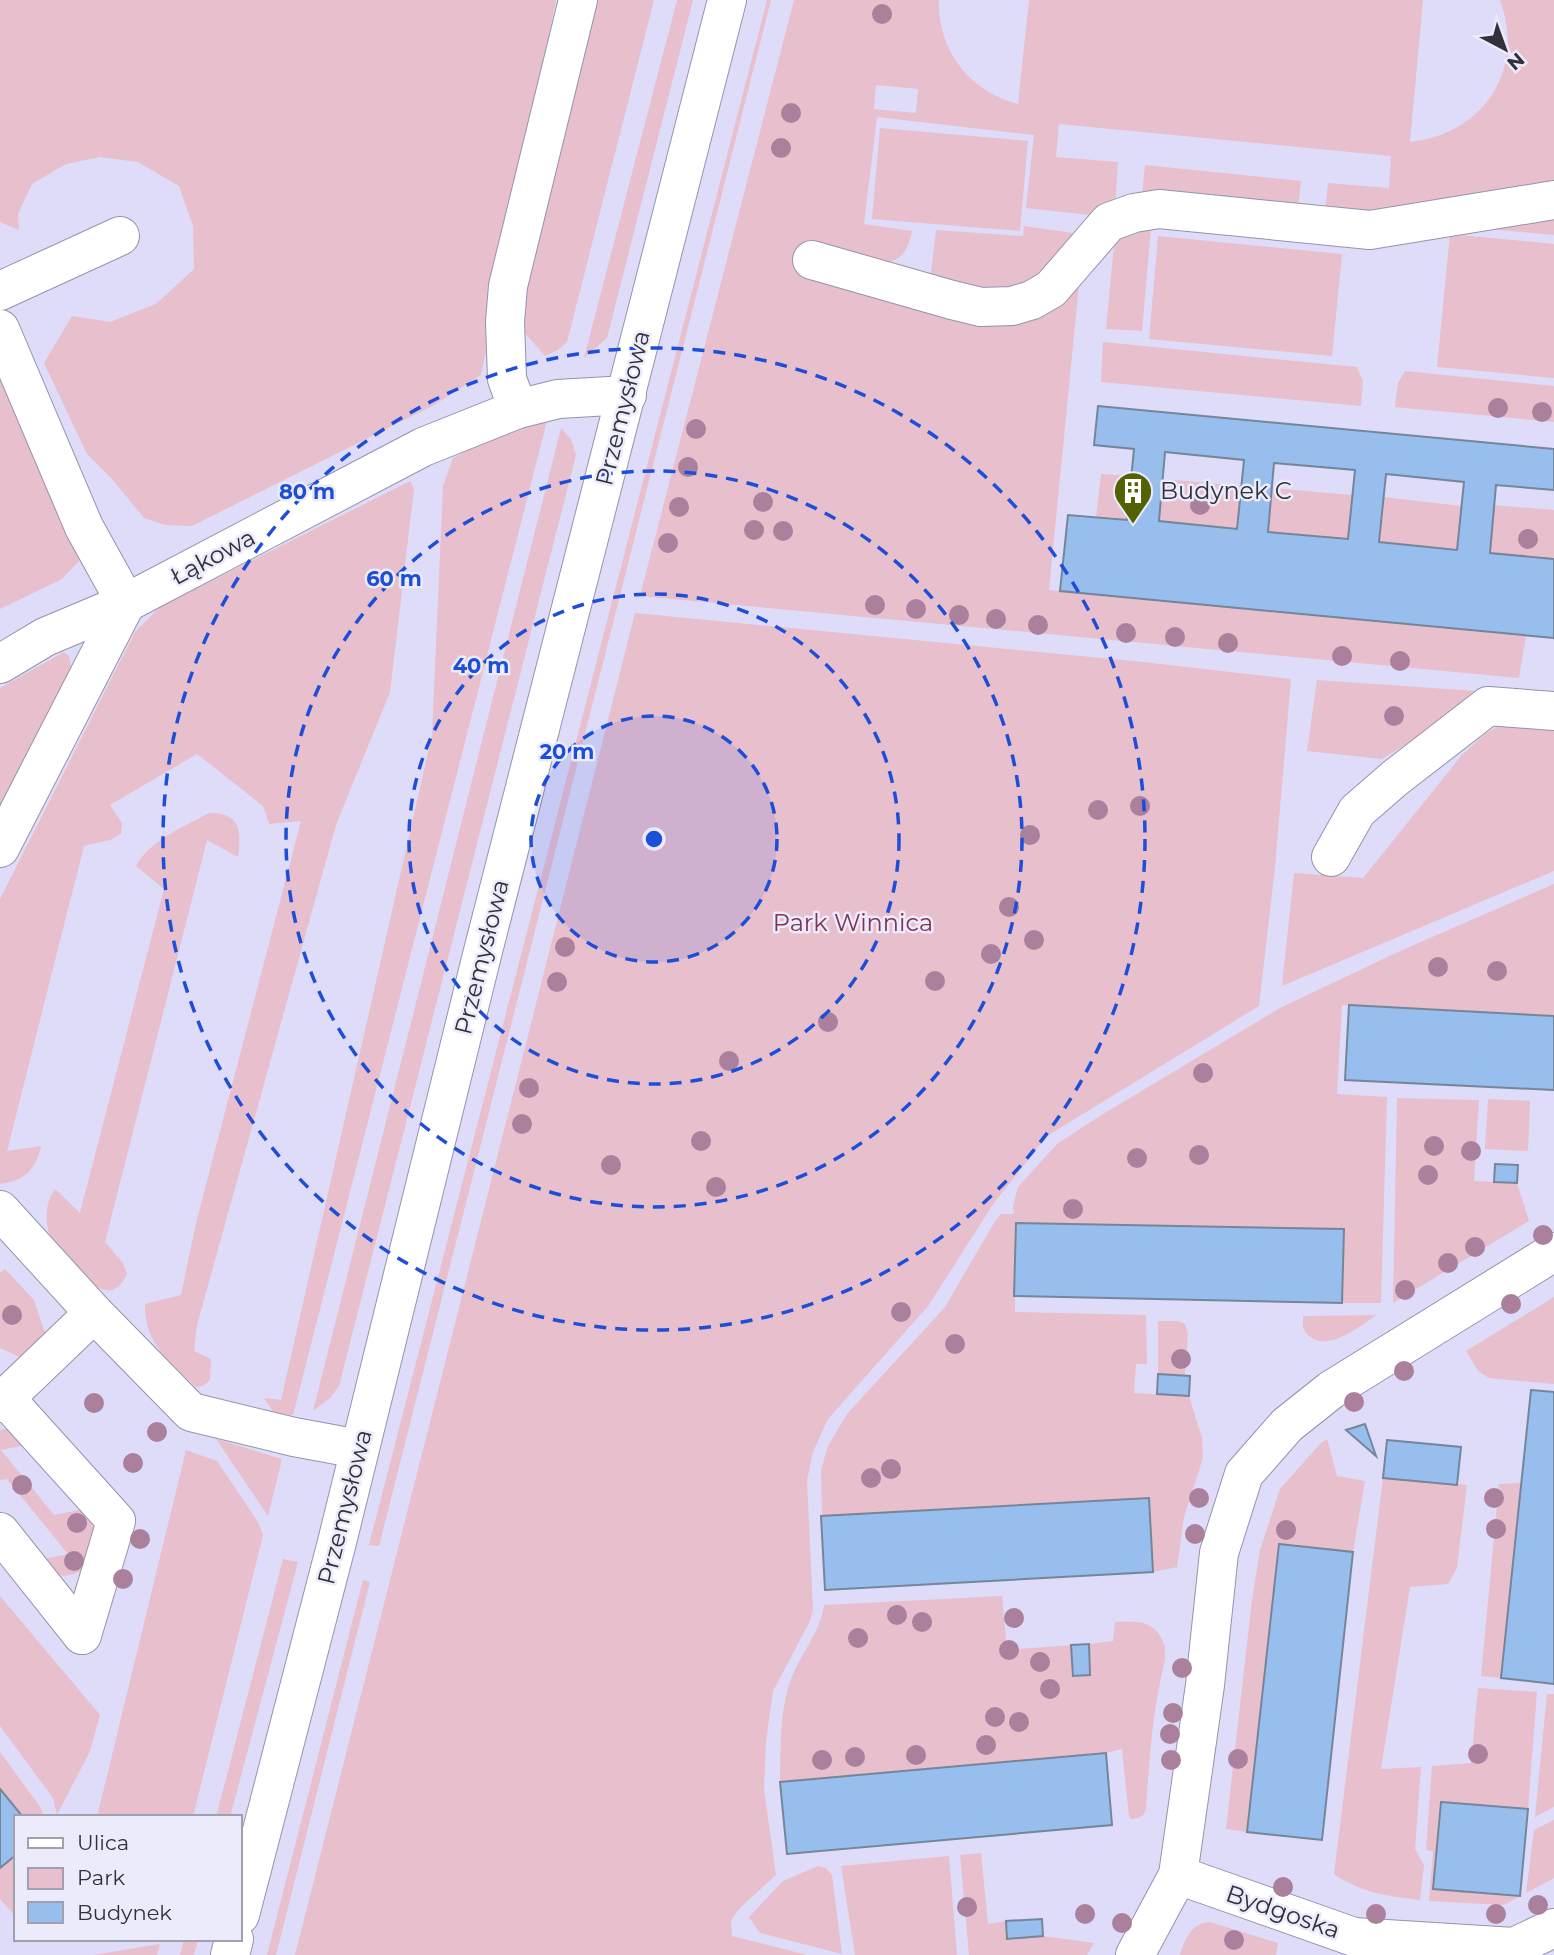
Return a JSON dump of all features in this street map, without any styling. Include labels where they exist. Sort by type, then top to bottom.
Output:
[{"type":"street","points":[[518,409],[507,379],[505,322],[508,286],[578,0]]},
{"type":"street","name":"Przemysłowa","points":[[242,1907],[727,0]]},
{"type":"street","points":[[812,260],[981,307],[1012,306],[1032,300],[1051,289],[1109,222],[1134,213],[1158,209],[1370,230],[1554,200]]},
{"type":"street","points":[[0,291],[120,236]]},
{"type":"street","points":[[0,329],[84,527],[125,603],[0,848]]},
{"type":"street","name":"Łąkowa","points":[[0,664],[45,637],[125,603],[423,447],[518,409],[558,399],[627,395]]},
{"type":"street","points":[[1331,857],[1357,811],[1488,706],[1554,712]]},
{"type":"street","points":[[6,1215],[94,1313],[191,1412],[294,1437],[359,1449]]},
{"type":"street","points":[[1135,1955],[1178,1875],[1205,1685],[1219,1552],[1244,1474],[1287,1425],[1331,1390],[1554,1252]]},
{"type":"street","points":[[0,1532],[82,1635],[116,1521],[3,1401],[94,1313]]},
{"type":"street","name":"Bydgoska","points":[[1178,1875],[1354,1937],[1514,1947],[1554,1928]]},
{"type":"green space","points":[[0,0],[556,0],[481,375],[434,405],[192,526],[165,525],[144,518],[87,454],[44,363],[72,316],[110,322],[156,304],[194,269],[193,226],[179,186],[138,162],[100,157],[66,164],[32,184],[18,214],[19,230],[0,222]]},
{"type":"green space","points":[[584,0],[654,0],[567,342],[545,356],[523,331],[524,261]]},
{"type":"green space","points":[[677,0],[693,0],[607,338],[584,358]]},
{"type":"green space","points":[[767,0],[771,0],[379,1546],[369,1545]]},
{"type":"green space","points":[[794,0],[939,0],[944,36],[950,52],[960,66],[985,90],[1018,104],[1029,0],[1423,0],[1410,142],[1436,137],[1459,126],[1477,112],[1492,95],[1502,74],[1507,51],[1507,26],[1500,0],[1554,0],[1554,186],[1451,205],[1325,214],[1328,183],[1389,188],[1391,156],[1059,124],[1056,157],[1118,162],[1115,208],[1099,216],[1026,208],[1034,135],[877,117],[864,224],[912,231],[905,251],[898,258],[886,263],[969,315],[1080,274],[1049,590],[1526,635],[1519,678],[640,596]],"holes":[[[876,85],[918,89],[916,113],[874,109]]]},
{"type":"green space","points":[[880,128],[1028,141],[1020,231],[872,219]]},
{"type":"green space","points":[[1145,165],[1301,181],[1298,211],[1142,196]]},
{"type":"green space","points":[[1554,211],[1554,235],[1465,227]]},
{"type":"green space","points":[[1147,222],[1342,246],[1151,228],[1142,331],[1106,329],[1115,234]]},
{"type":"green space","points":[[1024,226],[1079,234],[1061,260],[1008,296],[934,277],[931,273],[936,230],[1023,236]]},
{"type":"green space","points":[[1450,234],[1554,244],[1554,378],[1437,367]]},
{"type":"green space","points":[[1158,236],[1342,254],[1332,356],[1149,339]]},
{"type":"green space","points":[[1103,342],[1357,367],[1363,381],[1361,406],[1101,382]]},
{"type":"green space","points":[[1405,371],[1554,386],[1554,422],[1395,407],[1398,383]]},
{"type":"green space","points":[[0,372],[80,560],[62,579],[0,609]]},
{"type":"green space","points":[[547,421],[293,1415],[274,1413],[264,1398],[281,1400],[432,735],[443,486],[453,458],[520,424]]},
{"type":"green space","points":[[561,428],[571,439],[576,455],[339,1386],[330,1398],[313,1411]]},
{"type":"green space","points":[[1101,474],[1131,476],[1127,520],[1096,517]]},
{"type":"green space","points":[[1163,479],[1242,486],[1237,529],[1159,521]]},
{"type":"green space","points":[[410,481],[414,489],[390,692],[336,825],[197,1325],[194,1351],[211,1359],[210,1380],[203,1386],[196,1387],[160,1351],[149,1330],[145,1304],[181,1295],[196,1223],[301,821],[269,824],[263,806],[197,754],[110,805],[122,823],[121,834],[110,840],[84,846],[7,1151],[41,1146],[39,1154],[28,1173],[16,1180],[0,1184],[0,899],[135,632],[160,607]]},
{"type":"green space","points":[[1272,488],[1352,495],[1348,539],[1268,532]]},
{"type":"green space","points":[[1383,497],[1461,506],[1457,550],[1379,542]]},
{"type":"green space","points":[[1494,505],[1554,510],[1554,559],[1490,553]]},
{"type":"green space","name":"Park Winnica","points":[[635,613],[1291,679],[1275,867],[1259,1006],[1047,1136],[994,1203],[928,1306],[828,1419],[813,1452],[807,1480],[813,1609],[810,1621],[773,1691],[766,1741],[764,1789],[776,1875],[741,1907],[731,1920],[732,1936],[807,1955],[295,1955]]},
{"type":"green space","points":[[64,652],[69,656],[72,671],[0,812],[0,688]]},
{"type":"green space","points":[[1317,680],[1490,692],[1382,759],[1307,751]]},
{"type":"green space","points":[[1499,726],[1554,729],[1554,871],[1282,986],[1294,873],[1363,878],[1462,755],[1485,734]]},
{"type":"green space","points":[[209,813],[228,816],[237,826],[238,857],[207,840],[105,1242],[123,1263],[127,1274],[120,1285],[113,1290],[105,1290],[97,1287],[81,1273],[53,1241],[47,1224],[48,1205],[55,1189],[80,1213],[164,889],[136,866],[159,841]]},
{"type":"green space","points":[[1554,884],[1554,1016],[1342,1005],[1337,1094],[1387,1097],[1381,1303],[1342,1303],[1344,1229],[1016,1223],[1015,1312],[1146,1315],[1147,1364],[1136,1364],[1134,1393],[1189,1396],[1202,1438],[1203,1458],[1184,1517],[1177,1567],[1153,1572],[1149,1498],[822,1516],[821,1470],[828,1446],[847,1414],[945,1307],[994,1223],[1001,1214],[1014,1214],[1013,1206],[1018,1187],[1057,1144],[1280,1008],[1400,951]]},
{"type":"green space","points":[[1397,1098],[1479,1100],[1474,1181],[1517,1183],[1529,1221],[1393,1303]]},
{"type":"green space","points":[[1488,1099],[1530,1101],[1528,1151],[1485,1149]]},
{"type":"green space","points":[[5,1269],[34,1300],[46,1336],[24,1359],[0,1348],[0,1273]]},
{"type":"green space","points":[[1554,1297],[1554,1384],[1489,1378],[1478,1371],[1466,1351]]},
{"type":"green space","points":[[1377,1315],[1349,1333],[1329,1341],[1310,1337],[1303,1328],[1303,1316]]},
{"type":"green space","points":[[1158,1321],[1178,1321],[1185,1324],[1188,1333],[1185,1376],[1158,1374]]},
{"type":"green space","points":[[0,1430],[14,1430],[30,1444],[1,1450],[54,1515],[84,1509],[95,1531],[83,1570],[59,1575],[38,1560],[68,1554],[7,1479],[0,1480]]},
{"type":"green space","points":[[216,1439],[282,1459],[268,1516]]},
{"type":"green space","points":[[1327,1439],[1337,1476],[1365,1481],[1353,1552],[1279,1545],[1247,1832],[1226,1829],[1260,1550],[1280,1489]]},
{"type":"green space","points":[[186,1450],[217,1461],[258,1522],[263,1535],[193,1815],[97,1815]]},
{"type":"green space","points":[[1383,1478],[1467,1485],[1457,1568],[1448,1584],[1410,1587],[1381,1769],[1421,1767],[1415,1849],[1424,1865],[1420,1900],[1365,1890],[1334,1874]]},
{"type":"green space","points":[[1521,1483],[1501,1678],[1481,1676],[1499,1484]]},
{"type":"green space","points":[[283,1559],[298,1562],[231,1815],[217,1815]]},
{"type":"green space","points":[[363,1580],[370,1582],[276,1955],[267,1955]]},
{"type":"green space","points":[[0,1596],[100,1715],[90,1751],[57,1815],[53,1798],[0,1726]]},
{"type":"green space","points":[[1002,1596],[1007,1650],[1071,1645],[1073,1676],[1090,1675],[1089,1644],[1113,1641],[1115,1622],[1142,1623],[1158,1632],[1164,1644],[1165,1658],[1155,1709],[1146,1808],[1143,1815],[1131,1819],[1129,1816],[1122,1749],[1106,1753],[780,1782],[784,1704],[791,1679],[819,1625],[824,1605]]},
{"type":"green space","points":[[1478,1688],[1537,1692],[1528,1809],[1440,1802],[1433,1888],[1520,1896],[1504,1905],[1429,1901],[1433,1851],[1426,1850],[1432,1766],[1471,1763]]},
{"type":"green space","points":[[1547,1694],[1554,1694],[1554,1807],[1535,1817]]},
{"type":"green space","points":[[0,1752],[41,1808],[43,1815],[21,1815],[0,1789]]},
{"type":"green space","points":[[1554,1820],[1554,1878],[1526,1893],[1534,1830]]},
{"type":"green space","points":[[981,1853],[988,1924],[1006,1921],[1007,1939],[1043,1936],[1094,1943],[1087,1955],[969,1955],[960,1855]]},
{"type":"green space","points":[[949,1856],[957,1955],[855,1955],[841,1866]]},
{"type":"green space","points":[[14,1857],[14,1915],[0,1899],[0,1868]]},
{"type":"green space","points":[[818,1866],[826,1868],[832,1875],[842,1954],[760,1933],[749,1917],[783,1881]]},
{"type":"green space","points":[[1210,1922],[1278,1943],[1276,1955],[1180,1955],[1193,1929]]},
{"type":"green space","points":[[184,1941],[198,1941],[194,1955],[180,1955]]},
{"type":"green space","points":[[160,1944],[157,1955],[94,1955]]},
{"type":"building","name":"Budynek C","points":[[1098,406],[1554,449],[1554,490],[1496,485],[1490,553],[1554,559],[1554,638],[1060,591],[1068,515],[1127,520],[1134,449],[1094,445]],"holes":[[[1165,452],[1244,460],[1237,529],[1159,521]],[[1274,463],[1355,470],[1348,539],[1268,532]],[[1386,474],[1464,482],[1457,550],[1379,542]]]},
{"type":"building","points":[[1349,1005],[1554,1016],[1554,1090],[1345,1080]]},
{"type":"building","points":[[1495,1164],[1518,1165],[1517,1183],[1494,1182]]},
{"type":"building","points":[[1016,1223],[1344,1229],[1342,1303],[1014,1296]]},
{"type":"building","points":[[1158,1374],[1190,1376],[1189,1396],[1157,1394]]},
{"type":"building","points":[[1531,1390],[1554,1392],[1554,1684],[1501,1678]]},
{"type":"building","points":[[1365,1424],[1376,1456],[1346,1430]]},
{"type":"building","points":[[1387,1440],[1461,1447],[1457,1485],[1383,1478]]},
{"type":"building","points":[[1149,1498],[1153,1572],[825,1590],[821,1516]]},
{"type":"building","points":[[1279,1544],[1353,1552],[1322,1840],[1247,1832]]},
{"type":"building","points":[[1089,1644],[1090,1675],[1073,1676],[1071,1645]]},
{"type":"building","points":[[1106,1753],[1112,1825],[787,1854],[780,1782]]},
{"type":"building","points":[[0,1789],[21,1815],[14,1815],[14,1857],[0,1868]]},
{"type":"building","points":[[1441,1802],[1528,1809],[1520,1896],[1433,1889]]},
{"type":"building","points":[[1042,1919],[1043,1936],[1007,1939],[1006,1921]]},
{"type":"place","name":"Budynek C","points":[[1133,525]]}]
